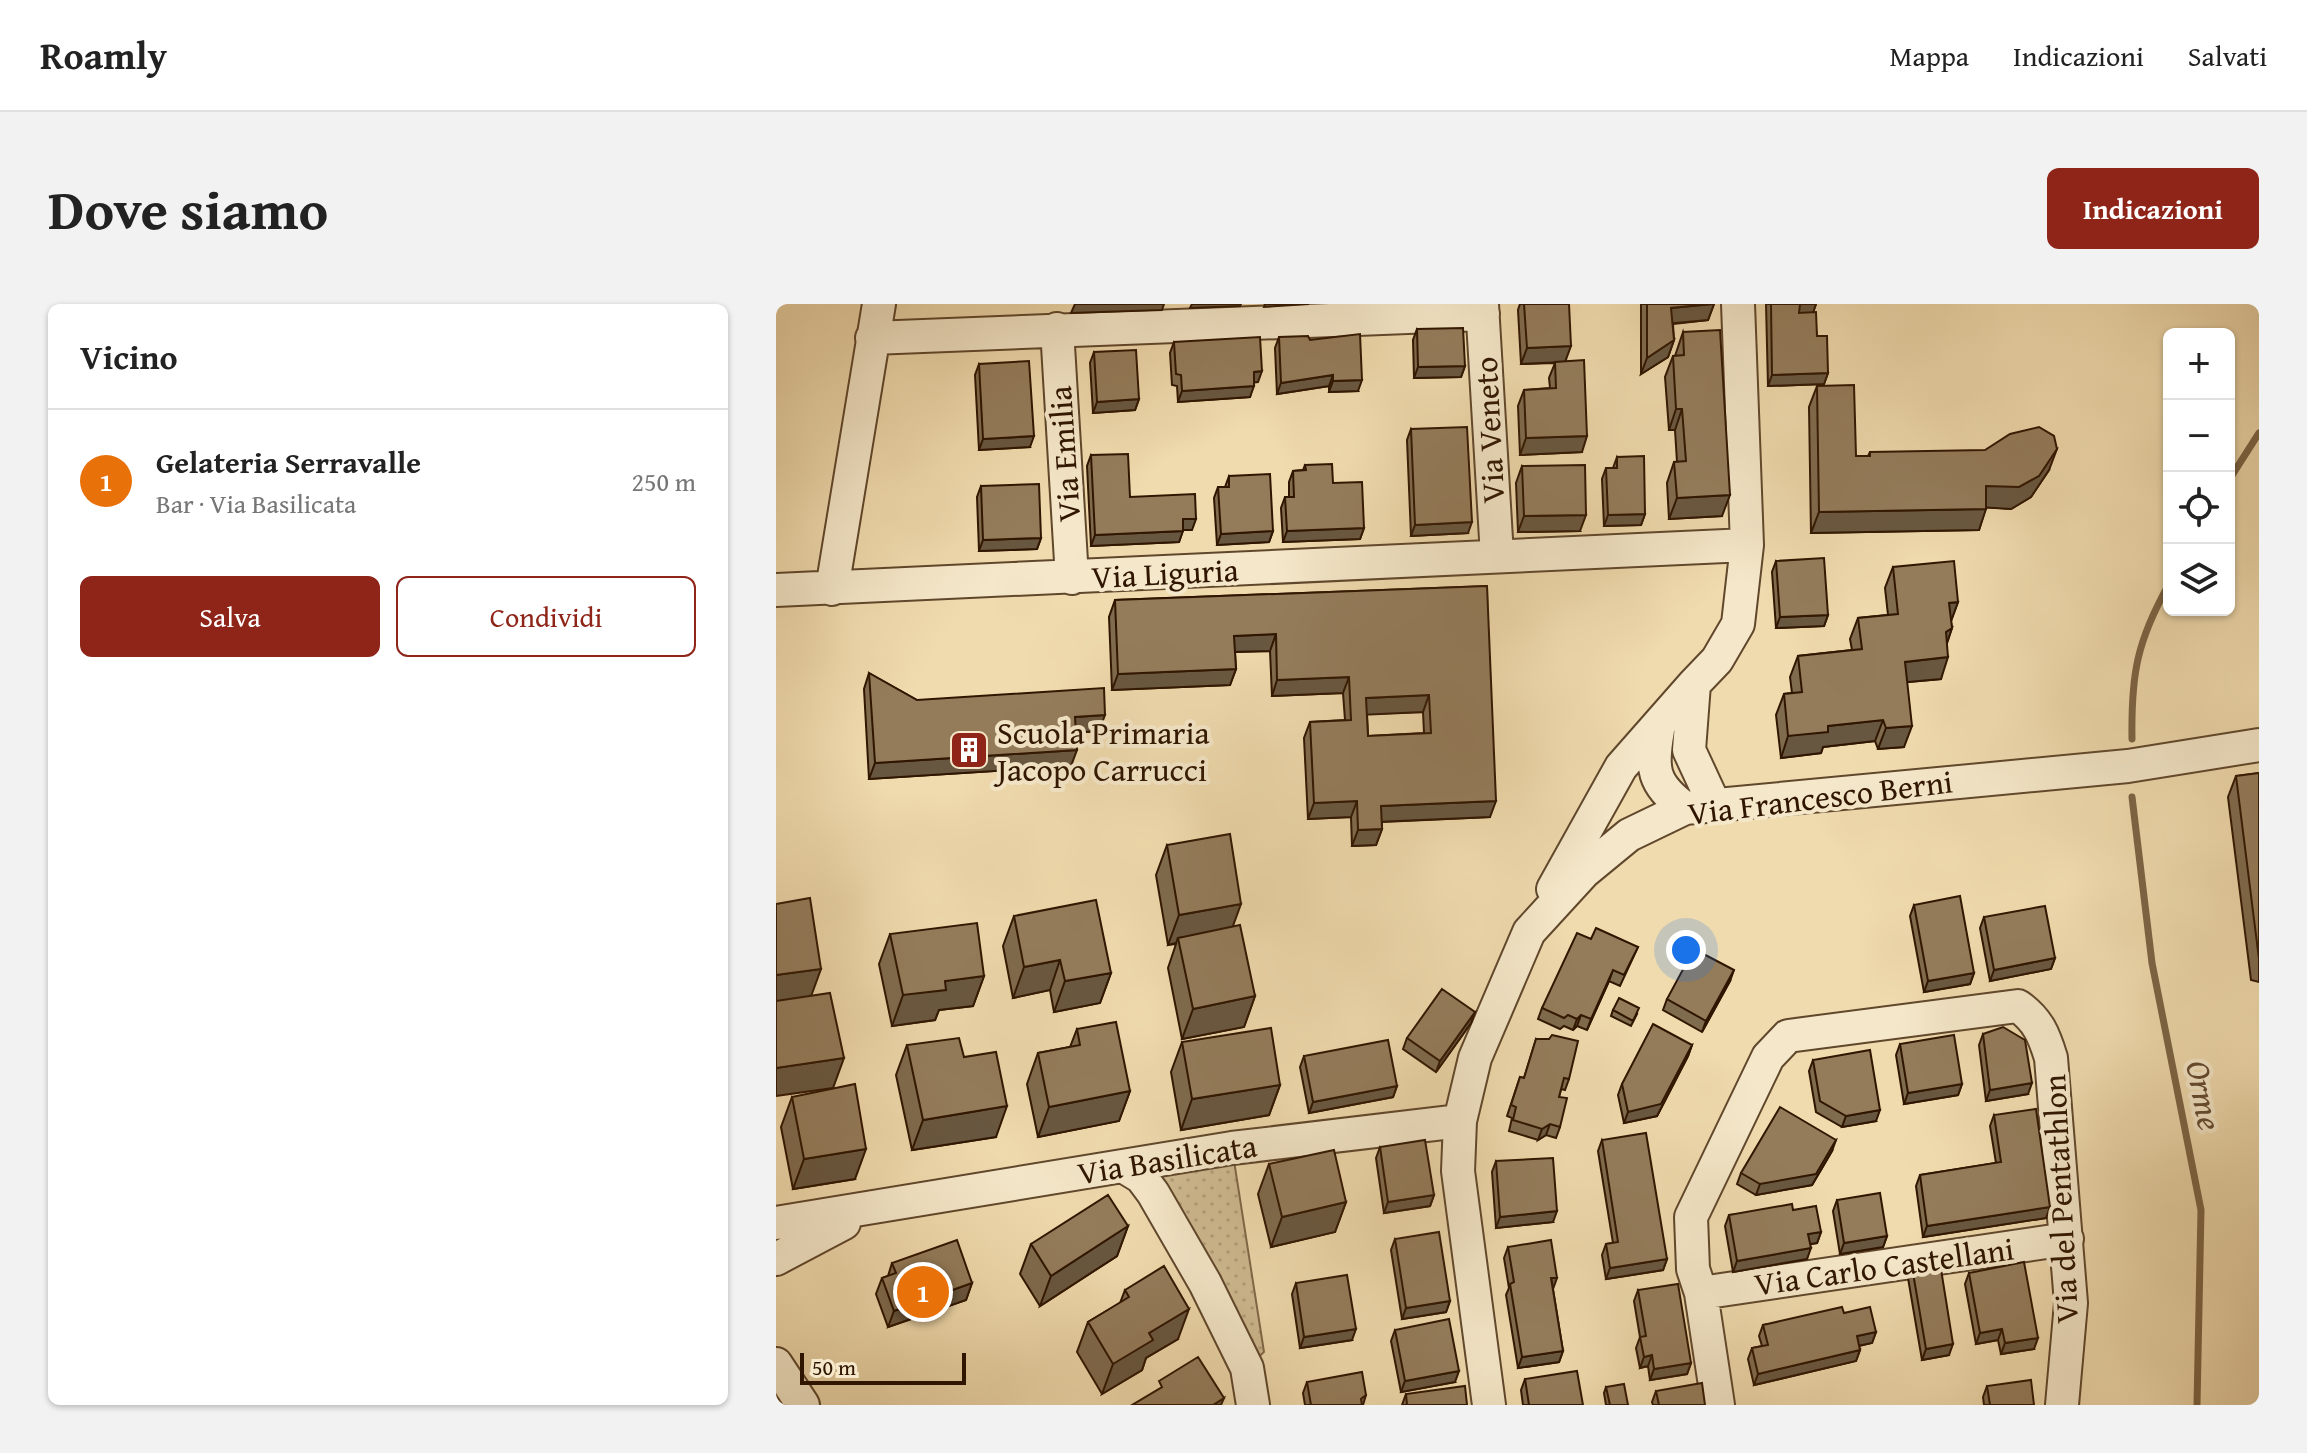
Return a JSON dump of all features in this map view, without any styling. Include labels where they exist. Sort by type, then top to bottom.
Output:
[{"type":"street","points":[[832,589],[879,304]]},
{"type":"street","points":[[1529,932],[1621,767],[1658,730],[1717,660],[1738,624],[1747,545],[1738,304]]},
{"type":"street","points":[[872,338],[1482,309]]},
{"type":"street","name":"Via Veneto","points":[[1482,309],[1497,556]]},
{"type":"street","name":"Via Emilia","points":[[1057,329],[1072,578]]},
{"type":"street","name":"Via Liguria","points":[[776,590],[1747,545]]},
{"type":"street","points":[[1658,730],[1652,762],[1658,780],[1668,795],[1699,806],[1689,750],[1694,684]]},
{"type":"street","name":"Via Francesco Berni","points":[[1489,1405],[1458,1171],[1460,1121],[1475,1058],[1529,932],[1584,872],[1629,835],[1699,806],[2128,766],[2259,745]]},
{"type":"street","name":"Via del Pentathlon","points":[[1697,1281],[1691,1217],[1768,1057],[1788,1036],[2018,1006],[2033,1016],[2043,1032],[2051,1058],[2071,1303],[2062,1405]]},
{"type":"street","name":"Via Basilicata","points":[[776,1223],[1123,1166],[1361,1131],[1460,1121]]},
{"type":"street","points":[[1123,1166],[1141,1177],[1153,1193],[1205,1283],[1247,1368],[1253,1405]]},
{"type":"street","name":"Via Basilicata","points":[[776,1259],[876,1208]]},
{"type":"street","name":"Via Carlo Castellani","points":[[1697,1281],[2067,1239]]},
{"type":"street","points":[[1697,1281],[1718,1405]]},
{"type":"street","points":[[778,1362],[803,1405]]},
{"type":"shaded area","points":[[1232,1148],[1264,1352],[1247,1368],[1141,1177]]},
{"type":"building","points":[[1524,304],[1569,304],[1571,346],[1527,348]]},
{"type":"building","points":[[1647,304],[1710,304],[1671,308],[1674,340],[1647,358]]},
{"type":"building","points":[[1771,304],[1800,304],[1799,313],[1816,312],[1817,336],[1827,336],[1828,373],[1772,375]]},
{"type":"building","points":[[1463,328],[1465,366],[1418,367],[1417,329]]},
{"type":"building","points":[[1720,330],[1730,495],[1677,498],[1674,462],[1686,461],[1682,409],[1676,409],[1673,356],[1684,355],[1683,332]]},
{"type":"building","points":[[1360,334],[1362,380],[1333,381],[1333,375],[1281,383],[1279,337],[1308,336],[1310,340]]},
{"type":"building","points":[[1260,337],[1262,371],[1254,372],[1254,386],[1182,391],[1181,375],[1176,374],[1174,342]]},
{"type":"building","points":[[1136,350],[1139,399],[1097,402],[1094,352]]},
{"type":"building","points":[[1584,360],[1587,436],[1526,438],[1524,390],[1556,388],[1555,362]]},
{"type":"building","points":[[1029,361],[1034,436],[983,439],[979,364]]},
{"type":"building","points":[[1854,385],[1856,456],[1870,456],[1870,452],[1985,450],[2010,434],[2039,427],[2054,436],[2057,449],[2039,476],[2019,487],[1986,486],[1986,509],[1819,512],[1817,386]]},
{"type":"building","points":[[1467,427],[1472,522],[1415,525],[1411,429]]},
{"type":"building","points":[[1128,454],[1130,497],[1195,494],[1196,519],[1183,519],[1183,531],[1095,535],[1091,455]]},
{"type":"building","points":[[1644,456],[1645,514],[1608,515],[1606,468],[1617,468],[1617,457]]},
{"type":"building","points":[[1332,464],[1333,483],[1362,482],[1364,528],[1287,531],[1285,497],[1294,497],[1293,471],[1306,470],[1305,465]]},
{"type":"building","points":[[1585,465],[1586,515],[1524,516],[1522,466]]},
{"type":"building","points":[[1270,474],[1273,531],[1221,534],[1218,487],[1229,487],[1229,476]]},
{"type":"building","points":[[1039,484],[1041,538],[983,540],[981,486]]},
{"type":"building","points":[[1824,558],[1828,615],[1780,617],[1776,561]]},
{"type":"building","points":[[1954,561],[1958,602],[1949,603],[1952,628],[1946,632],[1948,657],[1905,662],[1912,726],[1886,728],[1883,720],[1828,726],[1828,732],[1788,736],[1784,694],[1802,692],[1798,656],[1862,649],[1858,618],[1898,614],[1893,567]]},
{"type":"building","points":[[1487,586],[1496,801],[1381,806],[1382,829],[1358,830],[1357,801],[1314,803],[1310,722],[1351,720],[1349,677],[1277,680],[1276,634],[1234,636],[1236,669],[1118,674],[1115,600]],"holes":[[[1429,695],[1431,733],[1368,736],[1366,698]]]},
{"type":"building","name":"Scuola Primaria Jacopo Carrucci","points":[[869,673],[917,700],[1104,688],[1105,715],[1075,717],[1077,750],[875,763]]},
{"type":"building","points":[[2259,773],[2259,959],[2236,776]]},
{"type":"building","points":[[1230,834],[1241,904],[1179,915],[1167,845]]},
{"type":"building","points":[[1960,896],[1974,973],[1928,981],[1914,905]]},
{"type":"building","points":[[810,898],[821,969],[776,975],[776,904]]},
{"type":"building","points":[[1096,900],[1111,973],[1065,981],[1060,960],[1024,967],[1014,916]]},
{"type":"building","points":[[2045,906],[2055,958],[1994,970],[1984,917]]},
{"type":"building","points":[[977,923],[984,976],[945,981],[946,990],[903,995],[890,934]]},
{"type":"building","points":[[1240,925],[1255,996],[1193,1009],[1178,938]]},
{"type":"building","points":[[1596,928],[1638,947],[1624,975],[1613,970],[1591,1019],[1581,1015],[1577,1019],[1568,1015],[1564,1018],[1542,1008],[1577,933],[1591,939]]},
{"type":"building","points":[[1694,949],[1734,970],[1706,1021],[1667,999]]},
{"type":"building","points":[[1442,989],[1475,1012],[1440,1061],[1407,1038]]},
{"type":"building","points":[[830,993],[844,1058],[776,1068],[776,1001]]},
{"type":"building","points":[[1619,998],[1639,1008],[1633,1021],[1613,1010]]},
{"type":"building","points":[[1116,1022],[1130,1091],[1049,1107],[1038,1053],[1080,1045],[1077,1029]]},
{"type":"building","points":[[1653,1024],[1692,1045],[1661,1104],[1628,1112],[1622,1084]]},
{"type":"building","points":[[2003,1027],[2025,1040],[2032,1083],[1990,1090],[1983,1034]]},
{"type":"building","points":[[1271,1028],[1280,1085],[1192,1099],[1182,1042]]},
{"type":"building","points":[[1552,1035],[1578,1041],[1569,1079],[1564,1078],[1559,1097],[1567,1098],[1560,1127],[1550,1124],[1542,1129],[1513,1120],[1516,1107],[1511,1105],[1520,1077],[1524,1078],[1536,1039],[1549,1039]]},
{"type":"building","points":[[1954,1035],[1962,1084],[1908,1093],[1900,1044]]},
{"type":"building","points":[[959,1038],[964,1057],[996,1052],[1007,1106],[923,1120],[907,1045]]},
{"type":"building","points":[[1388,1040],[1397,1086],[1313,1102],[1304,1056]]},
{"type":"building","points":[[1870,1050],[1880,1110],[1846,1116],[1820,1101],[1813,1060]]},
{"type":"building","points":[[855,1084],[866,1149],[804,1159],[792,1097]]},
{"type":"building","points":[[1780,1107],[1836,1140],[1816,1174],[1760,1184],[1741,1173]]},
{"type":"building","points":[[2036,1109],[2050,1207],[1927,1226],[1920,1175],[2001,1162],[1994,1115]]},
{"type":"building","points":[[1646,1133],[1667,1259],[1610,1268],[1606,1244],[1618,1242],[1602,1140]]},
{"type":"building","points":[[1425,1140],[1434,1195],[1388,1202],[1380,1147]]},
{"type":"building","points":[[1334,1150],[1346,1202],[1282,1217],[1269,1164]]},
{"type":"building","points":[[1553,1158],[1557,1211],[1500,1217],[1496,1161]]},
{"type":"building","points":[[1880,1193],[1887,1236],[1844,1243],[1837,1200]]},
{"type":"building","points":[[1108,1195],[1128,1226],[1051,1276],[1031,1244]]},
{"type":"building","points":[[1792,1204],[1793,1210],[1816,1206],[1821,1232],[1808,1234],[1811,1248],[1737,1261],[1729,1215]]},
{"type":"building","points":[[1439,1232],[1450,1301],[1406,1308],[1395,1239]]},
{"type":"building","points":[[957,1240],[972,1283],[894,1311],[882,1278],[896,1273],[892,1263]]},
{"type":"building","points":[[1551,1240],[1557,1278],[1551,1278],[1563,1351],[1522,1357],[1510,1284],[1514,1282],[1508,1247]]},
{"type":"building","points":[[2024,1262],[2038,1338],[2005,1343],[2002,1329],[1980,1333],[1969,1273]]},
{"type":"building","points":[[1940,1263],[1953,1344],[1926,1349],[1912,1267]]},
{"type":"building","points":[[1164,1266],[1189,1309],[1149,1333],[1153,1340],[1113,1364],[1088,1322],[1129,1297],[1125,1290]]},
{"type":"building","points":[[1347,1275],[1356,1329],[1304,1337],[1296,1283]]},
{"type":"building","points":[[1678,1284],[1691,1363],[1654,1369],[1652,1355],[1644,1357],[1640,1337],[1646,1336],[1638,1290]]},
{"type":"building","points":[[1842,1307],[1844,1313],[1870,1307],[1876,1332],[1857,1336],[1860,1350],[1758,1374],[1752,1348],[1768,1345],[1763,1325]]},
{"type":"building","points":[[1449,1319],[1459,1371],[1405,1381],[1395,1330]]},
{"type":"building","points":[[1198,1357],[1224,1398],[1213,1405],[1132,1405],[1162,1387],[1159,1381]]},
{"type":"building","points":[[1577,1371],[1583,1405],[1529,1405],[1525,1379]]},
{"type":"building","points":[[1362,1372],[1366,1395],[1361,1399],[1362,1405],[1311,1405],[1307,1382]]},
{"type":"building","points":[[2031,1380],[2034,1405],[1990,1405],[1987,1386]]},
{"type":"building","points":[[1702,1383],[1705,1405],[1659,1405],[1656,1391]]},
{"type":"building","points":[[1624,1384],[1628,1405],[1610,1405],[1606,1387]]},
{"type":"building","points":[[1465,1386],[1467,1405],[1407,1405],[1406,1394]]},
{"type":"waterway","name":"Orme","points":[[2234,472],[2259,433]]},
{"type":"waterway","name":"Orme","points":[[2132,739],[2138,658],[2163,595]]},
{"type":"waterway","name":"Orme","points":[[2132,797],[2152,963],[2201,1210],[2197,1405]]},
{"type":"place","name":"Scuola Primaria Jacopo Carrucci","points":[[969,750]]},
{"type":"place","name":"Gelateria Serravalle","points":[[923,1292]]}]
